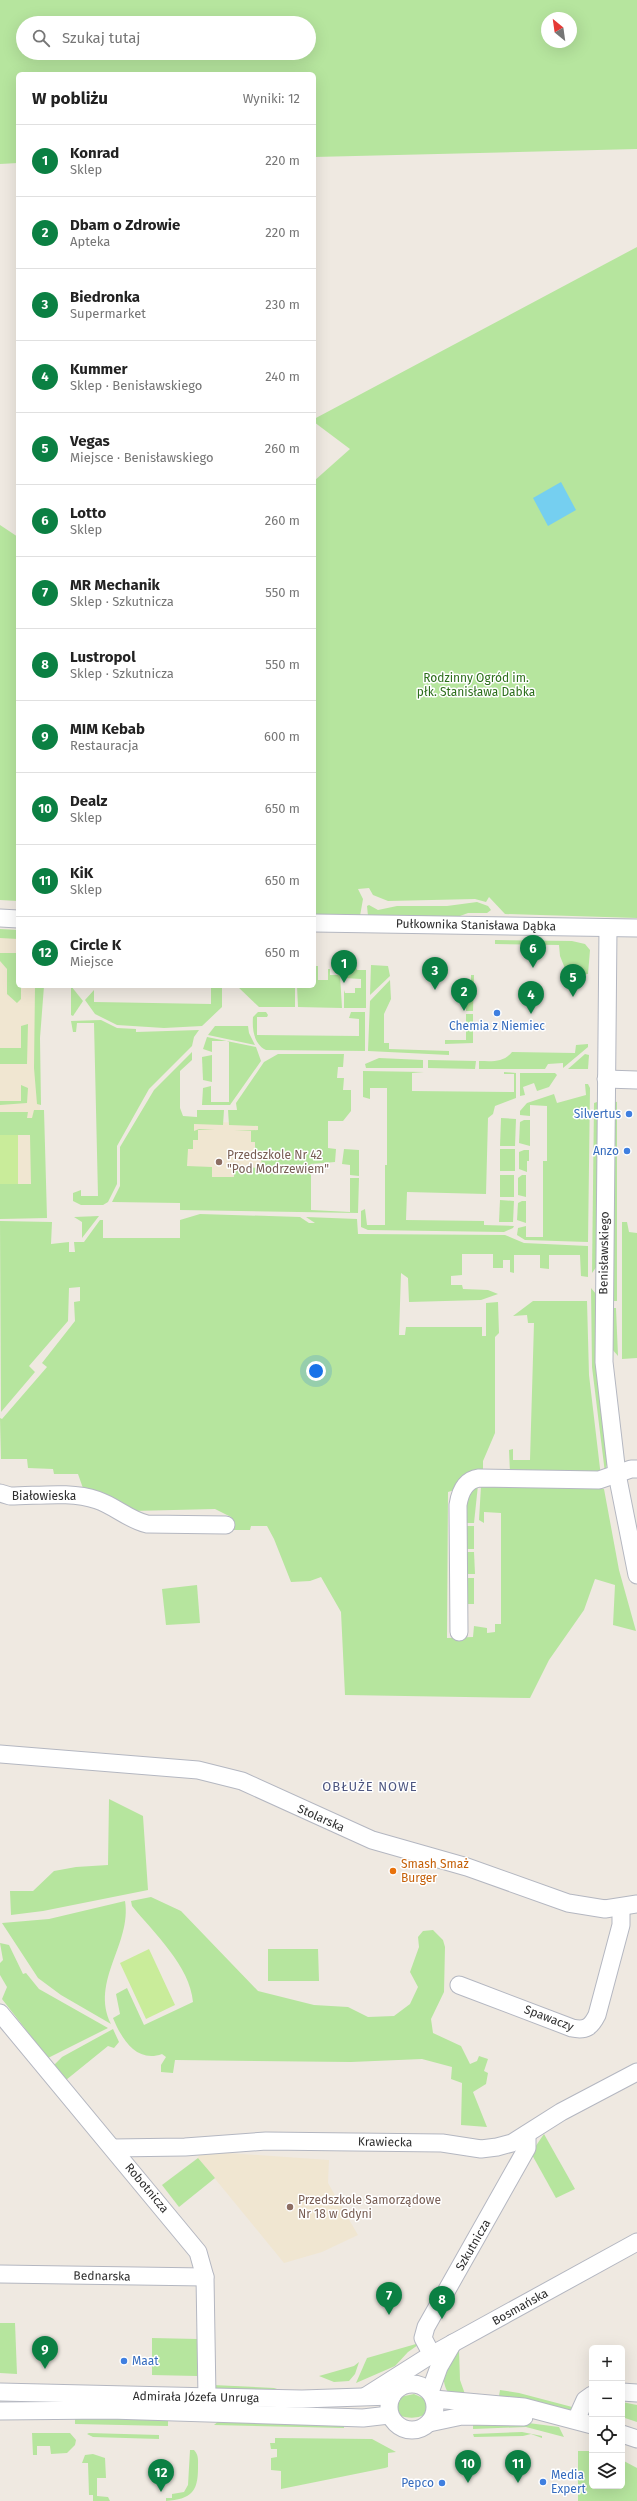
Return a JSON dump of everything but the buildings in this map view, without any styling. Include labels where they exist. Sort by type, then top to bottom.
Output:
[{"type":"street","points":[[0,918],[16,919]]},
{"type":"street","name":"Pułkownika Stanisława Dąbka","points":[[316,923],[637,928]]},
{"type":"street","name":"Benisławskiego","points":[[608,928],[604,1362],[616,1474],[637,1575]]},
{"type":"street","points":[[606,1079],[637,1080]]},
{"type":"street","points":[[460,1632],[458,1505],[464,1486],[480,1478],[599,1480],[637,1469]]},
{"type":"street","name":"Białowieska","points":[[0,1493],[10,1496],[81,1496],[115,1507],[137,1522],[147,1524],[226,1525]]},
{"type":"street","name":"Stolarska","points":[[0,1754],[198,1770],[223,1775],[242,1781],[336,1826],[372,1840],[474,1869],[568,1903],[605,1909],[629,1906]]},
{"type":"street","name":"Spawaczy","points":[[459,1985],[572,2028],[581,2030],[586,2029],[592,2025],[597,2015],[621,1925],[629,1906]]},
{"type":"street","name":"Robotnicza","points":[[0,2012],[193,2245],[202,2260],[205,2277],[207,2397]]},
{"type":"street","name":"Krawiecka","points":[[113,2148],[292,2141],[442,2143],[481,2149],[512,2143],[561,2112],[637,2072]]},
{"type":"street","name":"Szkutnicza","points":[[435,2353],[424,2338],[426,2327],[527,2148],[527,2134]]},
{"type":"street","name":"Bosmańska","points":[[414,2384],[435,2353],[637,2242]]},
{"type":"street","name":"Bednarska","points":[[0,2274],[205,2277]]},
{"type":"street","points":[[429,2423],[435,2409],[432,2395],[439,2367],[454,2343]]},
{"type":"street","points":[[362,2397],[375,2392],[435,2353]]},
{"type":"street","points":[[414,2384],[432,2395],[524,2407],[584,2422],[462,2416],[429,2423],[419,2428],[407,2430],[396,2424],[389,2415],[388,2406],[392,2396],[401,2388],[414,2384]]},
{"type":"street","name":"Admirała Józefa Unruga","points":[[0,2392],[302,2399],[392,2396]]},
{"type":"street","points":[[625,2392],[637,2393]]},
{"type":"street","points":[[584,2422],[585,2400],[589,2397]]},
{"type":"street","name":"Admirała Józefa Unruga","points":[[0,2411],[110,2410],[358,2418],[389,2415]]},
{"type":"street","points":[[625,2435],[637,2439]]},
{"type":"shaded area","points":[[0,933],[16,933],[16,988],[39,988],[41,1218],[0,1219]]},
{"type":"shaded area","name":"Przedszkole Nr 42 \"Pod Modrzewiem\"","points":[[143,1119],[296,1125],[294,1208],[142,1199]]},
{"type":"shaded area","name":"Przedszkole Samorządowe Nr 18 w Gdyni","points":[[200,2151],[329,2160],[328,2183],[358,2235],[322,2252],[284,2263],[198,2158]]},
{"type":"green space","points":[[0,0],[637,0],[637,149],[316,157],[316,72],[16,72],[16,163],[0,164]]},
{"type":"green space","name":"Rodzinny Ogród im. płk. Stanisława Dabka","points":[[637,247],[637,918],[505,914],[489,897],[486,902],[475,899],[388,901],[373,895],[369,888],[358,889],[363,899],[360,916],[316,916],[316,479],[350,449],[316,424],[316,418]]},
{"type":"green space","points":[[0,525],[16,536],[16,901],[0,900]]},
{"type":"green space","points":[[477,902],[488,906],[491,910],[487,913],[468,913],[452,919],[368,916],[367,906],[369,905],[378,910],[397,906],[447,906]]},
{"type":"green space","points":[[0,929],[16,930],[16,939],[0,938]]},
{"type":"green space","points":[[495,940],[572,941],[585,944],[590,950],[588,974],[568,976],[560,956],[559,945],[495,944]]},
{"type":"green space","points":[[0,953],[16,953],[16,988],[21,988],[21,999],[17,1003],[7,994],[7,969],[0,961]]},
{"type":"green space","points":[[371,965],[388,966],[390,976],[370,995]]},
{"type":"green space","points":[[316,966],[318,966],[318,980],[328,980],[328,969],[330,969],[330,975],[340,975],[342,1008],[298,1007],[297,988],[316,988]]},
{"type":"green space","points":[[343,966],[356,966],[357,970],[366,970],[366,1008],[344,1008],[344,990],[345,993],[355,993],[355,988],[361,988],[361,979],[344,978]]},
{"type":"green space","points":[[471,975],[474,975],[473,1011],[466,1011],[466,994],[471,994]]},
{"type":"green space","points":[[390,980],[391,999],[384,1014],[384,1043],[389,1043],[389,1049],[449,1051],[449,1055],[368,1051],[370,1001]]},
{"type":"green space","points":[[35,988],[44,988],[40,1038],[41,1105],[37,1104],[34,1068]]},
{"type":"green space","points":[[71,988],[73,988],[83,1001],[73,1016],[71,1015]]},
{"type":"green space","points":[[211,988],[222,988],[222,1007],[202,1026],[164,1028],[117,1025],[95,1014],[85,1000],[94,990],[94,1002],[211,1004]]},
{"type":"green space","points":[[239,988],[295,988],[295,1007],[259,1007]]},
{"type":"green space","points":[[258,1012],[266,1012],[268,1015],[267,1017],[257,1017],[257,1035],[359,1036],[359,1019],[349,1018],[351,1012],[365,1012],[365,1051],[266,1050],[256,1040],[254,1032],[253,1017]]},
{"type":"green space","points":[[466,1014],[473,1014],[473,1043],[445,1044],[445,1040],[466,1040]]},
{"type":"green space","points":[[101,1020],[117,1028],[136,1029],[136,1032],[199,1030],[194,1037],[192,1046],[149,1089],[117,1146],[117,1184],[108,1202],[103,1205],[81,1205],[73,1201],[73,1193],[81,1190],[81,1196],[98,1196],[94,1023],[77,1023],[76,1032],[73,1032],[71,1021]]},
{"type":"green space","points":[[28,1024],[27,1064],[0,1064],[0,1048],[21,1048],[21,1026]]},
{"type":"green space","points":[[215,1026],[248,1026],[249,1033],[255,1045],[208,1035]]},
{"type":"green space","points":[[207,1037],[227,1041],[212,1041],[212,1052],[203,1049]]},
{"type":"green space","points":[[229,1041],[256,1047],[261,1061],[230,1105],[202,1105],[203,1088],[211,1086],[211,1102],[229,1102]]},
{"type":"green space","points":[[588,1044],[588,1047],[563,1068],[563,1063],[548,1064],[545,1069],[479,1069],[479,1061],[501,1060],[509,1056],[512,1052],[575,1053],[576,1045]]},
{"type":"green space","points":[[192,1052],[192,1060],[180,1071],[180,1108],[183,1116],[197,1117],[197,1110],[224,1110],[223,1125],[194,1124],[194,1131],[199,1129],[215,1129],[198,1130],[198,1140],[193,1140],[193,1149],[188,1149],[187,1166],[212,1167],[212,1177],[234,1177],[234,1167],[261,1168],[262,1151],[255,1151],[255,1142],[251,1142],[251,1131],[234,1131],[258,1130],[258,1126],[229,1125],[228,1110],[237,1110],[236,1103],[264,1062],[278,1054],[344,1054],[343,1067],[338,1067],[337,1078],[344,1078],[343,1090],[351,1090],[351,1111],[343,1121],[328,1121],[328,1148],[336,1149],[335,1162],[311,1164],[311,1210],[350,1212],[350,1178],[359,1178],[358,1213],[180,1210],[180,1203],[112,1202],[120,1186],[120,1147],[154,1090]]},
{"type":"green space","points":[[585,1054],[589,1055],[588,1069],[568,1069]]},
{"type":"green space","points":[[212,1055],[212,1082],[203,1080],[202,1057]]},
{"type":"green space","points":[[379,1058],[423,1060],[423,1068],[366,1068],[365,1064]]},
{"type":"green space","points":[[428,1060],[476,1061],[475,1069],[428,1068]]},
{"type":"green space","points":[[363,1071],[424,1072],[412,1073],[412,1091],[514,1092],[514,1074],[504,1074],[504,1072],[516,1073],[516,1098],[495,1106],[493,1114],[488,1118],[486,1194],[407,1192],[406,1220],[484,1221],[484,1225],[514,1226],[513,1228],[504,1232],[368,1230],[361,1227],[361,1211],[365,1209],[367,1225],[385,1225],[385,1165],[387,1165],[387,1088],[370,1088],[370,1099],[363,1097]]},
{"type":"green space","points":[[520,1073],[555,1073],[557,1075],[549,1087],[537,1091],[534,1083],[523,1087],[525,1095],[520,1096]]},
{"type":"green space","points":[[585,1084],[588,1084],[590,1088],[588,1242],[525,1240],[517,1235],[518,1228],[526,1226],[526,1237],[543,1237],[543,1161],[547,1161],[547,1106],[530,1105],[530,1116],[520,1115],[520,1111],[527,1103],[554,1094],[557,1103],[586,1095]]},
{"type":"green space","points":[[21,1085],[28,1088],[27,1103],[0,1105],[0,1101],[21,1101]]},
{"type":"green space","points":[[600,1101],[597,1266],[592,1273],[594,1103]]},
{"type":"green space","points":[[613,1101],[617,1102],[617,1301],[611,1301]]},
{"type":"green space","points":[[34,1110],[44,1110],[47,1218],[0,1219],[0,1184],[31,1184],[30,1135],[0,1135],[0,1112],[28,1112],[27,1118],[32,1118]]},
{"type":"green space","points":[[501,1118],[516,1119],[515,1146],[500,1146]]},
{"type":"green space","points":[[530,1120],[530,1146],[519,1143],[520,1122]]},
{"type":"green space","points":[[0,1135],[18,1135],[18,1184],[0,1184]]},
{"type":"green space","points":[[344,1149],[359,1150],[359,1176],[350,1175],[350,1165],[342,1164]]},
{"type":"green space","points":[[500,1149],[515,1149],[515,1171],[500,1171]]},
{"type":"green space","points":[[529,1150],[527,1172],[519,1169],[519,1152]]},
{"type":"green space","points":[[500,1175],[514,1175],[514,1197],[500,1197]]},
{"type":"green space","points":[[522,1175],[526,1175],[526,1197],[518,1195],[518,1178]]},
{"type":"green space","points":[[500,1200],[514,1201],[513,1222],[499,1222]]},
{"type":"green space","points":[[526,1201],[526,1223],[517,1220],[518,1203]]},
{"type":"green space","points":[[200,1214],[300,1217],[309,1223],[315,1223],[306,1217],[357,1219],[358,1234],[505,1235],[524,1243],[588,1246],[588,1277],[581,1276],[580,1255],[549,1255],[549,1269],[540,1268],[540,1255],[514,1255],[514,1273],[510,1272],[510,1260],[503,1260],[503,1268],[493,1268],[493,1254],[462,1254],[462,1275],[451,1276],[451,1285],[462,1285],[463,1289],[488,1290],[498,1294],[481,1300],[409,1302],[408,1278],[401,1273],[399,1335],[405,1335],[406,1327],[482,1327],[482,1336],[486,1336],[486,1303],[498,1302],[499,1333],[495,1337],[495,1433],[483,1461],[483,1473],[458,1489],[448,1492],[447,1638],[473,1637],[474,1626],[487,1628],[487,1633],[495,1632],[495,1624],[501,1624],[501,1513],[484,1512],[484,1523],[479,1520],[481,1486],[604,1489],[619,1570],[636,1631],[613,1625],[615,1585],[595,1579],[584,1610],[549,1660],[530,1698],[345,1695],[341,1612],[321,1577],[310,1581],[291,1582],[274,1539],[267,1526],[251,1526],[250,1530],[233,1530],[231,1517],[215,1509],[132,1511],[84,1491],[78,1474],[54,1474],[53,1469],[28,1468],[27,1459],[1,1459],[0,1418],[2,1419],[47,1367],[42,1363],[75,1321],[74,1302],[80,1301],[80,1287],[69,1288],[68,1321],[29,1366],[35,1372],[1,1412],[0,1221],[52,1222],[51,1244],[69,1242],[69,1252],[75,1252],[74,1242],[84,1242],[100,1220],[103,1220],[103,1238],[180,1238],[180,1220]]},
{"type":"green space","points":[[99,1216],[82,1238],[82,1222],[74,1217]]},
{"type":"green space","points":[[622,1222],[627,1222],[629,1232],[637,1233],[637,1358],[622,1359]]},
{"type":"green space","points":[[591,1288],[596,1294],[598,1369],[607,1464],[605,1473],[592,1367]]},
{"type":"green space","points":[[533,1301],[587,1301],[589,1375],[601,1477],[510,1473],[509,1450],[513,1449],[513,1460],[530,1460],[534,1323],[528,1323],[527,1315],[513,1316]]},
{"type":"green space","points":[[611,1308],[616,1308],[618,1356],[612,1349]]},
{"type":"green space","points":[[478,1485],[474,1523],[464,1523],[464,1498]]},
{"type":"green space","points":[[464,1526],[474,1526],[474,1549],[464,1549]]},
{"type":"green space","points":[[463,1552],[474,1552],[475,1574],[463,1574]]},
{"type":"green space","points":[[463,1578],[474,1578],[474,1604],[463,1604]]},
{"type":"green space","points":[[197,1585],[200,1623],[166,1625],[162,1589]]},
{"type":"green space","points":[[109,1799],[143,1816],[148,1890],[43,1911],[11,1915],[10,1891],[33,1891],[54,1871],[76,1867],[108,1865]]},
{"type":"green space","points":[[151,1897],[181,1911],[258,1991],[314,2005],[348,2007],[368,2017],[394,2016],[410,2004],[418,1987],[410,1972],[419,1947],[418,1937],[423,1931],[433,1930],[443,1940],[445,1947],[444,1992],[431,2019],[433,2033],[461,2046],[470,2064],[477,2061],[479,2056],[488,2059],[484,2071],[488,2073],[486,2084],[473,2092],[487,2127],[461,2125],[462,2083],[451,2079],[452,2067],[422,2059],[351,2062],[175,2060],[173,2073],[161,2072],[161,2065],[166,2057],[162,2054],[153,2056],[145,2055],[132,2048],[121,2034],[113,2018],[120,2014],[116,1994],[127,1988],[144,2025],[193,2002],[185,1976],[178,1963],[170,1951],[132,1906],[131,1901]]},
{"type":"green space","points":[[125,1901],[126,1917],[123,1932],[108,1978],[105,1993],[106,2008],[111,2024],[61,1995],[38,1978],[2,1923],[49,1919]]},
{"type":"green space","points":[[0,1943],[9,1945],[23,1974],[26,1973],[39,1989],[108,2028],[48,2058],[2,1999],[7,1987],[0,1975],[0,1963],[3,1960]]},
{"type":"green space","points":[[149,1949],[175,2005],[146,2019],[120,1963]]},
{"type":"green space","points":[[268,1949],[318,1949],[319,1981],[268,1981]]},
{"type":"green space","points":[[113,2029],[119,2042],[114,2048],[108,2046],[66,2080],[53,2066],[62,2057]]},
{"type":"green space","points":[[544,2134],[575,2189],[556,2198],[531,2153]]},
{"type":"green space","points":[[198,2158],[215,2178],[179,2207],[162,2185]]},
{"type":"green space","points":[[0,2323],[15,2323],[17,2374],[0,2373]]},
{"type":"green space","points":[[152,2338],[198,2339],[197,2376],[152,2375]]},
{"type":"green space","points":[[416,2344],[418,2345],[408,2352],[395,2366],[356,2383],[367,2358]]},
{"type":"green space","points":[[459,2350],[460,2380],[466,2397],[448,2392],[444,2381],[447,2364]]},
{"type":"green space","points":[[359,2362],[355,2374],[349,2381],[334,2382],[319,2376],[354,2366]]},
{"type":"green space","points":[[213,2385],[274,2388],[280,2390],[215,2391]]},
{"type":"green space","points":[[500,2390],[519,2393],[576,2408],[569,2411],[503,2399],[499,2396]]},
{"type":"green space","points":[[414,2394],[427,2400],[427,2412],[422,2416],[414,2418],[399,2415],[396,2403],[400,2397]]},
{"type":"green space","points":[[625,2403],[637,2405],[637,2422],[625,2418]]},
{"type":"green space","points":[[75,2418],[168,2418],[168,2426],[75,2424]]},
{"type":"green space","points":[[220,2420],[344,2422],[344,2428],[214,2425]]},
{"type":"green space","points":[[473,2421],[513,2421],[559,2427],[564,2437],[526,2427],[473,2429]]},
{"type":"green space","points":[[522,2432],[542,2436],[542,2438],[531,2434],[523,2436],[474,2437],[473,2434]]},
{"type":"green space","points":[[32,2433],[70,2433],[76,2440],[75,2445],[67,2453],[51,2454],[50,2446],[37,2446],[37,2455],[33,2455]]},
{"type":"green space","points":[[87,2434],[159,2435],[159,2439],[93,2437]]},
{"type":"green space","points":[[275,2438],[372,2439],[396,2452],[388,2453],[388,2467],[385,2468],[281,2489],[281,2471],[271,2470],[271,2458],[277,2457],[277,2449],[271,2449],[270,2443],[275,2443]]},
{"type":"green space","points":[[190,2450],[194,2450],[198,2458],[197,2483],[191,2493],[187,2496],[166,2501],[166,2498],[172,2498],[172,2494],[184,2492],[188,2485]]},
{"type":"green space","points":[[578,2451],[589,2451],[589,2489],[625,2489],[625,2462],[637,2468],[637,2501],[578,2501]]},
{"type":"green space","points":[[93,2454],[105,2458],[106,2478],[97,2478],[97,2496],[108,2497],[110,2501],[93,2501],[93,2495],[89,2495],[88,2463],[82,2463],[85,2455]]},
{"type":"water","points":[[561,482],[576,510],[548,526],[533,498]]},
{"type":"place","name":"Lotto","points":[[533,968]]},
{"type":"place","name":"Konrad","points":[[344,983]]},
{"type":"place","name":"Biedronka","points":[[435,990]]},
{"type":"place","name":"Vegas","points":[[573,997]]},
{"type":"place","name":"Dbam o Zdrowie","points":[[464,1011]]},
{"type":"place","name":"Chemia z Niemiec","points":[[497,1013]]},
{"type":"place","name":"Kummer","points":[[531,1014]]},
{"type":"place","name":"Silvertus","points":[[629,1114]]},
{"type":"place","name":"Anzo","points":[[627,1151]]},
{"type":"place","name":"Przedszkole Nr 42 \"Pod Modrzewiem\"","points":[[219,1162]]},
{"type":"place","name":"Smash Smaż Burger","points":[[393,1871]]},
{"type":"place","name":"Przedszkole Samorządowe Nr 18 w Gdyni","points":[[290,2207]]},
{"type":"place","name":"MR Mechanik","points":[[389,2315]]},
{"type":"place","name":"Lustropol","points":[[442,2319]]},
{"type":"place","name":"Maat","points":[[124,2361]]},
{"type":"place","name":"MIM Kebab","points":[[45,2369]]},
{"type":"place","name":"Media Expert","points":[[543,2482]]},
{"type":"place","name":"Pepco","points":[[442,2483]]},
{"type":"place","name":"Dealz","points":[[468,2483]]},
{"type":"place","name":"KiK","points":[[518,2483]]},
{"type":"place","name":"Circle K","points":[[161,2492]]},
{"type":"district","name":"OBŁUŻE NOWE","points":[[370,1786]]}]
